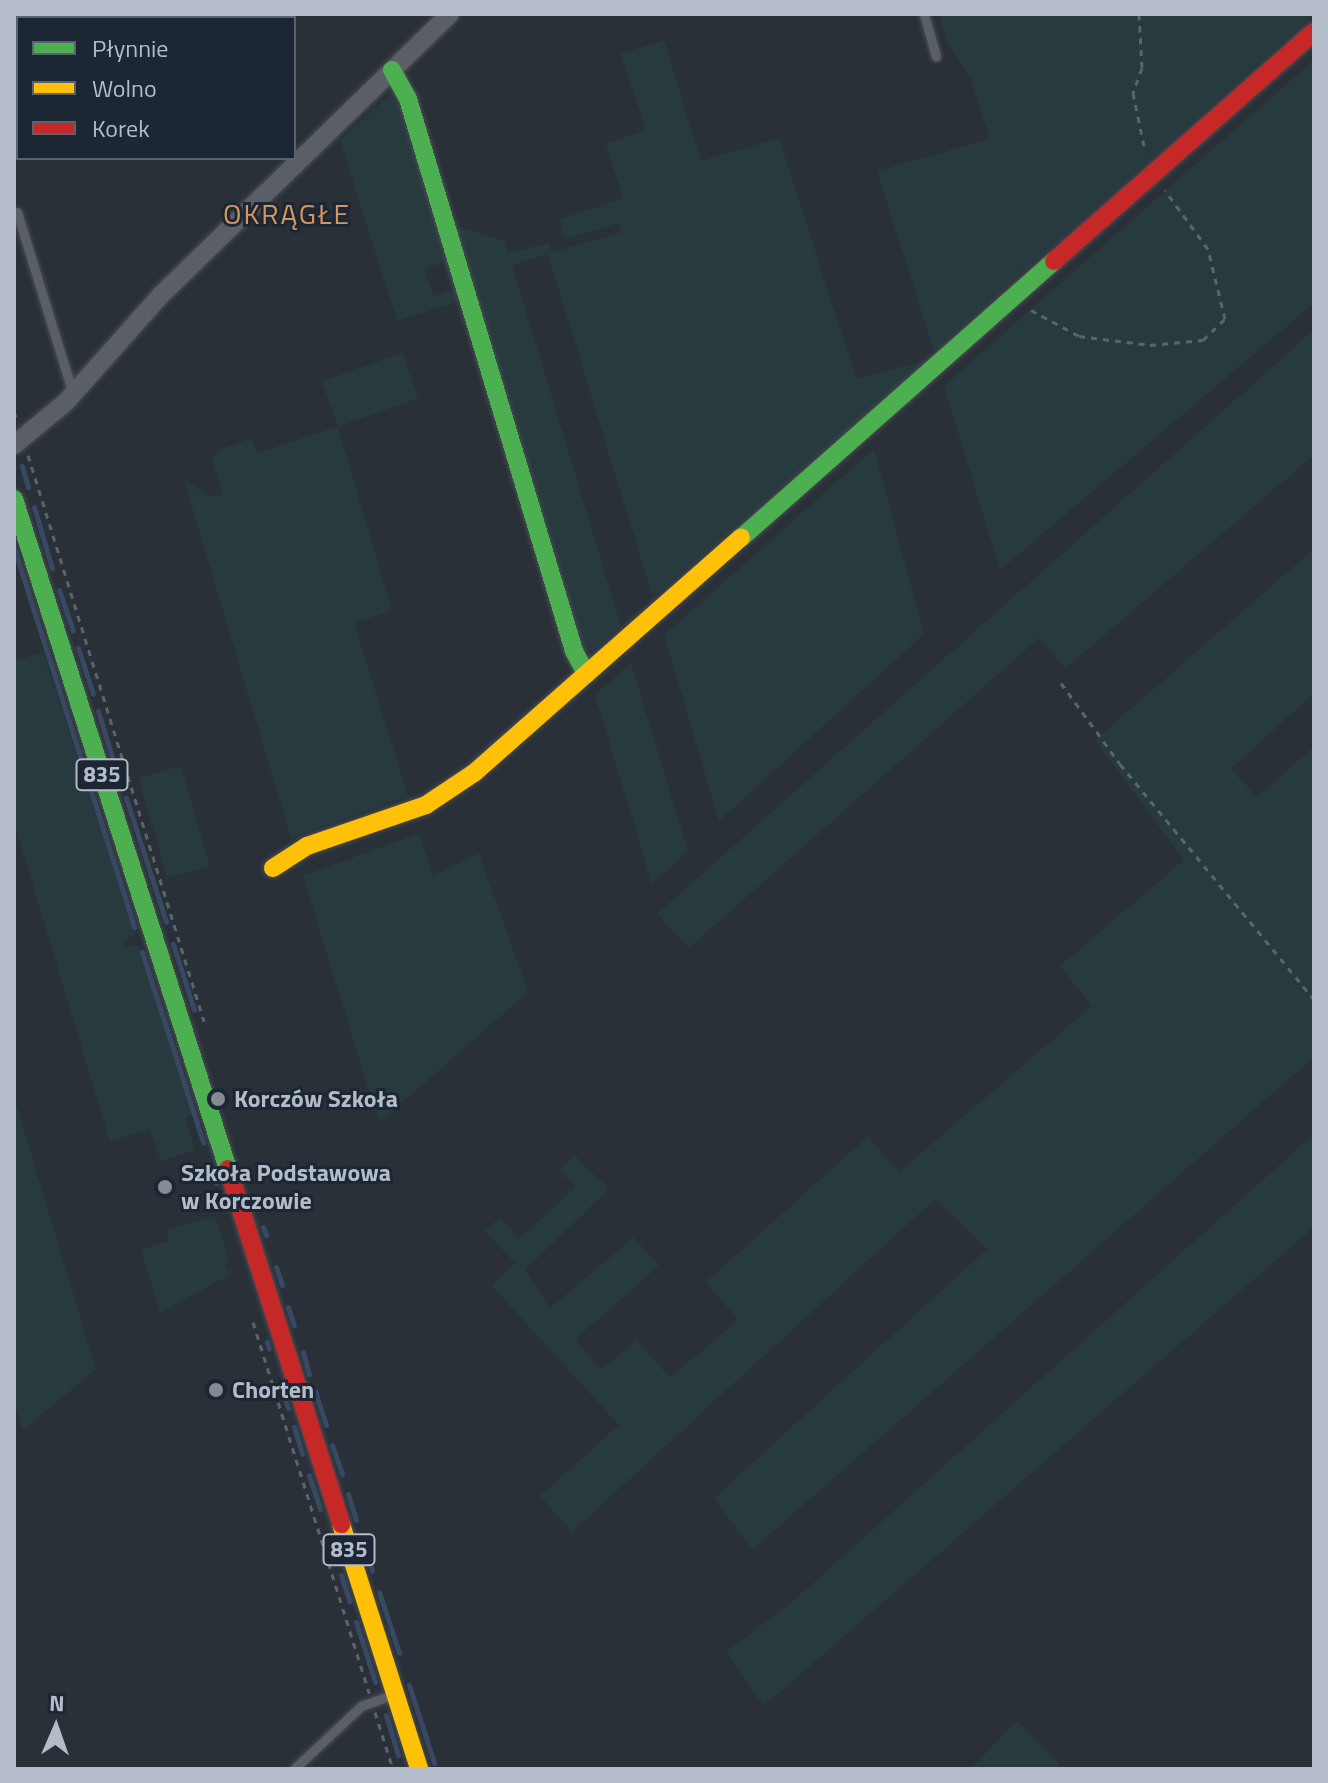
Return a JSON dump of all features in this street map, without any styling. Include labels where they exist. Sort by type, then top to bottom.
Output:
[{"type":"street","points":[[18,441],[73,394],[161,295],[450,14]]},
{"type":"street","points":[[273,868],[307,846],[415,810],[450,791],[1314,32]]},
{"type":"street","points":[[392,70],[408,99],[574,651],[586,674]]},
{"type":"street","name":"835","points":[[14,499],[419,1769]]},
{"type":"lane","points":[[924,14],[936,56]]},
{"type":"lane","points":[[17,212],[73,394]]},
{"type":"lane","points":[[294,1769],[371,1701],[395,1694]]},
{"type":"path","points":[[1139,14],[1142,68],[1133,93],[1144,146]]},
{"type":"path","points":[[1017,294],[1037,318],[1079,336],[1150,345],[1203,340],[1225,319],[1208,249],[1153,174]]},
{"type":"path","points":[[14,411],[18,441],[202,1007],[206,1032]]},
{"type":"path","points":[[1061,683],[1120,764],[1314,999]]},
{"type":"path","points":[[253,1320],[393,1769]]},
{"type":"green space","points":[[939,14],[1314,14],[934,351],[877,171],[990,139],[971,80],[947,41]]},
{"type":"green space","points":[[664,40],[701,161],[779,138],[856,378],[926,361],[653,598],[548,254],[512,265],[621,626],[592,652],[582,649],[456,226],[504,241],[508,253],[549,243],[553,252],[622,232],[619,223],[565,239],[559,219],[623,199],[606,144],[646,130],[621,54]]},
{"type":"green space","points":[[1314,60],[1314,303],[1000,570],[944,386]]},
{"type":"green space","points":[[395,90],[460,301],[397,321],[340,140]],"holes":[[[443,262],[453,289],[434,297],[424,269]]]},
{"type":"green space","points":[[1314,330],[1314,455],[1066,668],[1039,638],[689,948],[657,914]]},
{"type":"green space","points":[[402,353],[418,398],[338,427],[392,611],[354,623],[408,796],[291,838],[184,480],[211,497],[223,496],[212,461],[218,450],[251,438],[257,453],[338,426],[322,381]]},
{"type":"green space","points":[[874,449],[924,634],[719,821],[664,635]]},
{"type":"green space","points":[[1314,549],[1314,693],[1231,769],[1257,797],[1314,747],[1314,1057],[752,1550],[714,1498],[987,1249],[935,1199],[572,1532],[540,1496],[619,1425],[492,1286],[515,1263],[485,1231],[500,1217],[519,1239],[576,1187],[559,1171],[574,1155],[609,1189],[525,1270],[550,1308],[634,1237],[659,1266],[575,1339],[601,1369],[637,1340],[670,1378],[738,1320],[706,1282],[868,1137],[899,1172],[1092,1006],[1060,966],[1184,860],[1095,740]]},
{"type":"green space","points":[[43,652],[135,935],[123,940],[126,948],[138,945],[193,1114],[185,1118],[195,1150],[161,1161],[150,1129],[110,1142],[14,822],[14,661]]},
{"type":"green space","points":[[631,663],[688,851],[652,884],[595,695]]},
{"type":"green space","points":[[181,766],[210,866],[167,878],[139,778]]},
{"type":"green space","points":[[419,833],[433,876],[479,853],[528,992],[379,1123],[303,876]]},
{"type":"green space","points":[[14,1097],[96,1369],[23,1430],[14,1402]]},
{"type":"green space","points":[[1314,1134],[1314,1227],[764,1706],[726,1652],[792,1602]]},
{"type":"green space","points":[[215,1216],[229,1260],[225,1266],[231,1274],[160,1313],[141,1249],[169,1241],[166,1229]]},
{"type":"green space","points":[[1017,1721],[1060,1764],[1055,1769],[970,1769]]},
{"type":"waterway","points":[[22,466],[28,487]]},
{"type":"waterway","points":[[34,507],[52,568]]},
{"type":"waterway","points":[[14,548],[134,927]]},
{"type":"waterway","points":[[59,590],[73,631]]},
{"type":"waterway","points":[[78,648],[93,694]]},
{"type":"waterway","points":[[98,711],[118,776]]},
{"type":"waterway","points":[[126,798],[166,922]]},
{"type":"waterway","points":[[173,944],[194,1010]]},
{"type":"waterway","points":[[142,952],[203,1142]]},
{"type":"waterway","points":[[212,1169],[216,1183]]},
{"type":"waterway","points":[[253,1196],[257,1209]]},
{"type":"waterway","points":[[263,1227],[266,1235]]},
{"type":"waterway","points":[[276,1267],[282,1285]]},
{"type":"waterway","points":[[288,1307],[294,1325]]},
{"type":"waterway","points":[[267,1342],[269,1349]]},
{"type":"waterway","points":[[303,1352],[309,1374]]},
{"type":"waterway","points":[[315,1391],[326,1425]]},
{"type":"waterway","points":[[283,1394],[288,1408]]},
{"type":"waterway","points":[[294,1427],[302,1454]]},
{"type":"waterway","points":[[332,1445],[342,1474]]},
{"type":"waterway","points":[[309,1475],[320,1509]]},
{"type":"waterway","points":[[348,1494],[356,1520]]},
{"type":"waterway","points":[[330,1540],[335,1556]]},
{"type":"waterway","points":[[363,1541],[372,1571]]},
{"type":"waterway","points":[[341,1575],[350,1602]]},
{"type":"waterway","points":[[379,1592],[399,1653]]},
{"type":"waterway","points":[[356,1622],[375,1682]]},
{"type":"waterway","points":[[409,1685],[434,1763]]},
{"type":"waterway","points":[[386,1715],[398,1755]]},
{"type":"traffic: fast","points":[[392,70],[408,99],[574,651],[586,674]]},
{"type":"traffic: fast","points":[[741,538],[1054,261]]},
{"type":"traffic: fast","points":[[14,499],[228,1169]]},
{"type":"traffic: slow","points":[[273,868],[307,846],[426,805],[474,773],[741,538]]},
{"type":"traffic: slow","points":[[341,1524],[419,1769]]},
{"type":"traffic: jam","points":[[1054,261],[1314,32]]},
{"type":"traffic: jam","points":[[228,1169],[341,1524]]},
{"type":"place","name":"Korczów Szkoła","points":[[218,1099]]},
{"type":"place","name":"Szkoła Podstawowa w Korczowie","points":[[165,1187]]},
{"type":"place","name":"Chorten","points":[[216,1390]]},
{"type":"district","name":"OKRĄGŁE","points":[[287,214]]}]
